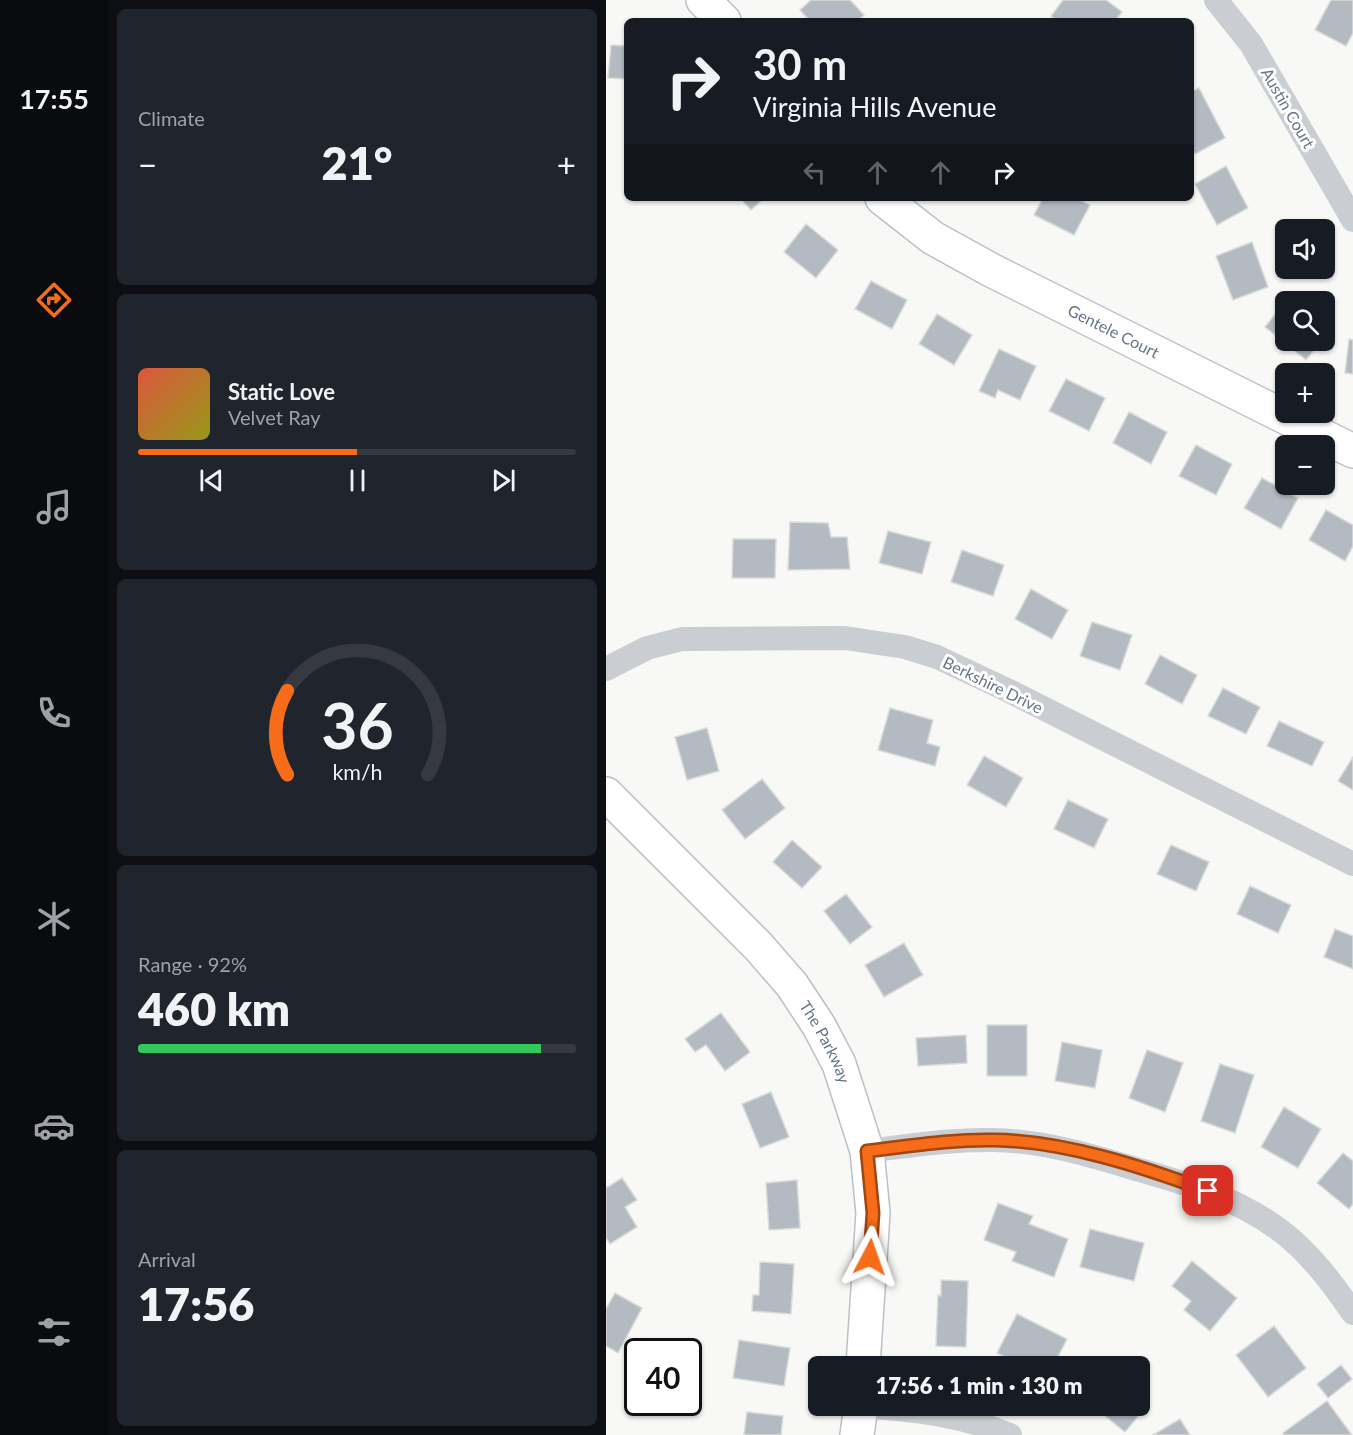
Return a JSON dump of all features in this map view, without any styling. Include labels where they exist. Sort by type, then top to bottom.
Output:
[{"type":"street","points":[[703,0],[721,18]]},
{"type":"street","name":"Austin Court","points":[[1217,0],[1251,44],[1353,220]]},
{"type":"street","name":"Gentele Court","points":[[886,201],[933,238],[991,270],[1353,451]]},
{"type":"street","name":"Berkshire Drive","points":[[606,669],[647,648],[682,639],[845,638],[906,647],[937,657],[1007,690],[1353,864]]},
{"type":"street","name":"The Parkway","points":[[606,794],[759,947],[792,985],[819,1026],[839,1064],[867,1151],[873,1213],[864,1356]]},
{"type":"street","points":[[867,1151],[963,1140],[1032,1142],[1081,1152],[1196,1186],[1243,1206],[1281,1231],[1317,1265],[1353,1313]]},
{"type":"street","points":[[857,1435],[860,1416]]},
{"type":"street","points":[[951,1416],[1010,1435]]},
{"type":"building","points":[[811,0],[850,0],[864,15],[860,18],[807,18],[800,10]]},
{"type":"building","points":[[1063,0],[1106,0],[1122,12],[1117,18],[1054,18],[1051,16]]},
{"type":"building","points":[[1331,0],[1353,0],[1353,33],[1346,46],[1315,30]]},
{"type":"building","points":[[611,45],[624,46],[624,79],[608,78]]},
{"type":"building","points":[[1199,88],[1225,138],[1195,154],[1194,152],[1194,90]]},
{"type":"building","points":[[1226,166],[1248,208],[1217,225],[1195,184]]},
{"type":"building","points":[[743,201],[761,201],[751,210]]},
{"type":"building","points":[[1041,201],[1082,201],[1090,205],[1074,235],[1034,215]]},
{"type":"building","points":[[806,224],[838,250],[816,278],[784,252]]},
{"type":"building","points":[[1252,242],[1268,287],[1233,300],[1216,256]]},
{"type":"building","points":[[871,281],[907,300],[892,329],[855,309]]},
{"type":"building","points":[[937,314],[972,335],[954,365],[919,344]]},
{"type":"building","points":[[1275,314],[1275,335],[1265,327]]},
{"type":"building","points":[[1349,339],[1353,340],[1353,374],[1345,373]]},
{"type":"building","points":[[999,349],[1036,366],[1020,400],[998,390],[995,398],[979,391]]},
{"type":"building","points":[[1295,351],[1313,351],[1306,360]]},
{"type":"building","points":[[1066,379],[1105,398],[1089,431],[1049,411]]},
{"type":"building","points":[[1129,412],[1167,432],[1151,464],[1113,443]]},
{"type":"building","points":[[1196,445],[1232,464],[1216,495],[1179,476]]},
{"type":"building","points":[[1262,478],[1275,485],[1275,495],[1293,495],[1298,498],[1281,529],[1244,508]]},
{"type":"building","points":[[1326,510],[1353,525],[1353,546],[1345,561],[1309,540]]},
{"type":"building","points":[[790,522],[828,523],[831,537],[847,537],[850,569],[788,570]]},
{"type":"building","points":[[888,531],[931,542],[922,574],[879,563]]},
{"type":"building","points":[[733,539],[776,539],[775,578],[732,578]]},
{"type":"building","points":[[962,550],[1004,565],[993,596],[951,582]]},
{"type":"building","points":[[1031,589],[1068,610],[1052,639],[1015,619]]},
{"type":"building","points":[[1092,622],[1132,635],[1120,670],[1080,656]]},
{"type":"building","points":[[1160,655],[1197,675],[1182,704],[1145,684]]},
{"type":"building","points":[[1223,688],[1260,707],[1246,734],[1208,716]]},
{"type":"building","points":[[890,708],[933,720],[927,743],[940,747],[935,766],[878,750]]},
{"type":"building","points":[[1279,721],[1324,742],[1312,766],[1267,746]]},
{"type":"building","points":[[707,728],[719,771],[687,780],[675,737]]},
{"type":"building","points":[[984,756],[1023,778],[1006,807],[967,785]]},
{"type":"building","points":[[1353,757],[1353,790],[1338,781]]},
{"type":"building","points":[[762,779],[785,808],[745,839],[722,810]]},
{"type":"building","points":[[1068,800],[1108,819],[1094,848],[1054,829]]},
{"type":"building","points":[[792,840],[822,867],[802,888],[773,862]]},
{"type":"building","points":[[1171,845],[1209,862],[1196,891],[1157,874]]},
{"type":"building","points":[[1250,886],[1291,905],[1278,933],[1237,914]]},
{"type":"building","points":[[846,894],[872,927],[850,944],[824,911]]},
{"type":"building","points":[[1335,929],[1353,936],[1353,969],[1324,957]]},
{"type":"building","points":[[904,943],[923,975],[884,997],[865,965]]},
{"type":"building","points":[[721,1013],[750,1052],[725,1071],[706,1045],[695,1052],[685,1039]]},
{"type":"building","points":[[987,1025],[1027,1025],[1027,1076],[987,1076]]},
{"type":"building","points":[[966,1035],[967,1063],[918,1066],[916,1038]]},
{"type":"building","points":[[1062,1042],[1102,1050],[1095,1088],[1055,1081]]},
{"type":"building","points":[[1147,1050],[1183,1063],[1165,1112],[1129,1098]]},
{"type":"building","points":[[1220,1064],[1254,1075],[1235,1133],[1201,1121]]},
{"type":"building","points":[[771,1092],[789,1137],[760,1148],[742,1104]]},
{"type":"building","points":[[1284,1107],[1321,1129],[1298,1168],[1261,1147]]},
{"type":"building","points":[[1343,1153],[1353,1161],[1353,1204],[1349,1209],[1317,1183]]},
{"type":"building","points":[[622,1178],[637,1200],[625,1207],[637,1227],[610,1244],[606,1238],[606,1188]]},
{"type":"building","points":[[797,1180],[800,1228],[769,1230],[766,1183]]},
{"type":"building","points":[[998,1203],[1033,1216],[1029,1224],[1068,1239],[1054,1277],[1012,1261],[1016,1252],[984,1240]]},
{"type":"building","points":[[1090,1229],[1144,1243],[1134,1281],[1080,1267]]},
{"type":"building","points":[[1192,1261],[1237,1298],[1210,1331],[1184,1310],[1191,1301],[1172,1286]]},
{"type":"building","points":[[760,1262],[794,1264],[791,1314],[752,1311],[753,1295],[759,1295]]},
{"type":"building","points":[[941,1280],[968,1281],[966,1347],[936,1346],[938,1295],[941,1296]]},
{"type":"building","points":[[615,1293],[642,1308],[618,1353],[606,1346],[606,1309]]},
{"type":"building","points":[[1017,1314],[1067,1339],[1058,1356],[1003,1356],[997,1353]]},
{"type":"building","points":[[1274,1326],[1306,1368],[1268,1397],[1236,1355]]},
{"type":"building","points":[[739,1340],[790,1348],[784,1386],[733,1378]]},
{"type":"building","points":[[1341,1365],[1352,1379],[1328,1398],[1317,1384]]},
{"type":"building","points":[[1327,1401],[1352,1435],[1284,1435],[1283,1433]]},
{"type":"building","points":[[747,1412],[783,1416],[781,1435],[744,1435]]},
{"type":"building","points":[[1105,1416],[1138,1416],[1125,1432]]},
{"type":"building","points":[[1180,1419],[1190,1435],[1153,1435]]},
{"type":"route","points":[[870,1257],[873,1213],[867,1151],[963,1140],[1032,1142],[1081,1152],[1208,1191]]}]
